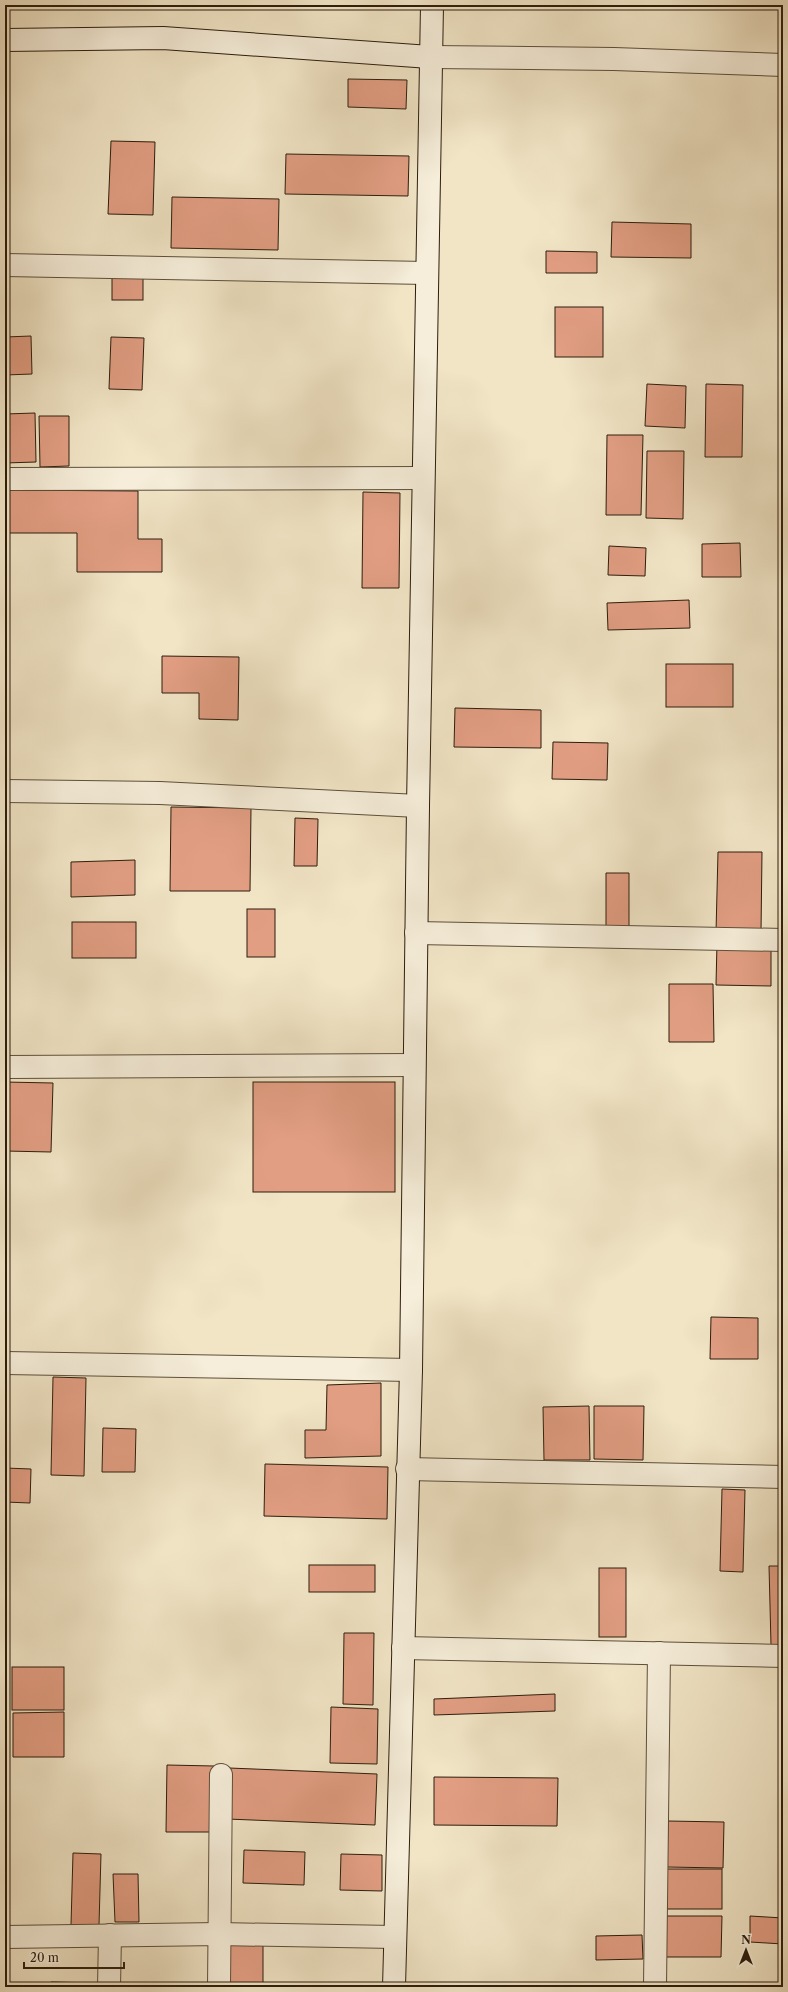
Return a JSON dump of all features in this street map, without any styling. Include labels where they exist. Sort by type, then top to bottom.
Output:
[{"type":"street","points":[[394,1987],[394,1937],[411,1370],[426,273],[432,5]]},
{"type":"street","points":[[5,40],[163,38],[430,56],[614,59],[783,65]]},
{"type":"street","points":[[5,265],[426,273]]},
{"type":"street","points":[[5,479],[423,478]]},
{"type":"street","points":[[5,791],[160,793],[418,806]]},
{"type":"street","points":[[416,933],[783,940]]},
{"type":"street","points":[[5,1067],[414,1065]]},
{"type":"street","points":[[5,1363],[411,1370]]},
{"type":"street","points":[[408,1469],[783,1477]]},
{"type":"street","points":[[403,1648],[783,1656]]},
{"type":"street","points":[[655,1987],[659,1653]]},
{"type":"street","points":[[219,1987],[221,1775]]},
{"type":"street","points":[[5,1937],[219,1934],[394,1937]]},
{"type":"street","points":[[109,1987],[110,1935]]},
{"type":"building","points":[[348,79],[407,80],[406,109],[348,107]]},
{"type":"building","points":[[111,141],[155,142],[153,215],[108,214]]},
{"type":"building","points":[[286,154],[409,156],[408,196],[285,194]]},
{"type":"building","points":[[172,197],[279,199],[278,250],[171,248]]},
{"type":"building","points":[[612,222],[691,224],[691,258],[611,257]]},
{"type":"building","points":[[546,251],[597,252],[597,273],[546,273]]},
{"type":"building","points":[[112,277],[143,277],[143,300],[112,300]]},
{"type":"building","points":[[555,307],[603,307],[603,357],[555,357]]},
{"type":"building","points":[[31,336],[32,374],[5,375],[5,337]]},
{"type":"building","points":[[111,337],[144,338],[142,390],[109,389]]},
{"type":"building","points":[[647,384],[686,386],[685,428],[645,426]]},
{"type":"building","points":[[706,384],[743,385],[742,457],[705,457]]},
{"type":"building","points":[[35,413],[36,462],[5,463],[5,414]]},
{"type":"building","points":[[39,416],[69,416],[69,466],[40,467]]},
{"type":"building","points":[[607,435],[643,435],[641,515],[606,515]]},
{"type":"building","points":[[647,451],[684,451],[683,519],[646,518]]},
{"type":"building","points":[[5,490],[138,491],[138,539],[162,539],[162,572],[77,572],[77,533],[5,533]]},
{"type":"building","points":[[363,492],[400,493],[399,588],[362,588]]},
{"type":"building","points":[[740,543],[741,577],[702,577],[702,544]]},
{"type":"building","points":[[609,546],[646,548],[645,576],[608,575]]},
{"type":"building","points":[[689,600],[690,628],[608,630],[607,603]]},
{"type":"building","points":[[162,656],[239,657],[238,720],[199,719],[199,693],[162,693]]},
{"type":"building","points":[[666,664],[733,664],[733,707],[666,707]]},
{"type":"building","points":[[455,708],[541,710],[541,748],[454,747]]},
{"type":"building","points":[[553,742],[608,743],[607,780],[552,779]]},
{"type":"building","points":[[171,807],[251,808],[250,891],[170,891]]},
{"type":"building","points":[[295,818],[318,819],[317,866],[294,866]]},
{"type":"building","points":[[718,852],[762,852],[761,932],[716,932]]},
{"type":"building","points":[[135,860],[135,895],[71,897],[71,862]]},
{"type":"building","points":[[606,873],[629,873],[629,931],[606,930]]},
{"type":"building","points":[[247,909],[275,909],[275,957],[247,957]]},
{"type":"building","points":[[72,922],[136,922],[136,958],[72,958]]},
{"type":"building","points":[[717,943],[771,944],[771,986],[716,985]]},
{"type":"building","points":[[669,984],[713,984],[714,1042],[669,1042]]},
{"type":"building","points":[[5,1082],[53,1083],[51,1152],[5,1151]]},
{"type":"building","points":[[253,1082],[395,1082],[395,1192],[253,1192]]},
{"type":"building","points":[[711,1317],[758,1318],[758,1359],[710,1359]]},
{"type":"building","points":[[53,1377],[86,1378],[84,1476],[51,1475]]},
{"type":"building","points":[[381,1383],[381,1456],[305,1458],[305,1430],[326,1430],[327,1385]]},
{"type":"building","points":[[589,1406],[590,1460],[544,1460],[543,1407]]},
{"type":"building","points":[[594,1406],[644,1406],[643,1460],[594,1459]]},
{"type":"building","points":[[103,1428],[136,1429],[135,1472],[102,1472]]},
{"type":"building","points":[[265,1464],[388,1467],[387,1519],[264,1516]]},
{"type":"building","points":[[5,1468],[31,1469],[30,1503],[5,1502]]},
{"type":"building","points":[[722,1489],[745,1490],[743,1572],[720,1571]]},
{"type":"building","points":[[309,1565],[375,1565],[375,1592],[309,1592]]},
{"type":"building","points":[[769,1566],[783,1566],[783,1645],[771,1645]]},
{"type":"building","points":[[599,1568],[626,1568],[626,1637],[599,1637]]},
{"type":"building","points":[[344,1633],[374,1633],[373,1705],[343,1704]]},
{"type":"building","points":[[12,1667],[64,1667],[64,1710],[12,1710]]},
{"type":"building","points":[[555,1694],[555,1711],[434,1715],[434,1699]]},
{"type":"building","points":[[331,1707],[378,1709],[377,1764],[330,1763]]},
{"type":"building","points":[[64,1712],[64,1757],[13,1757],[13,1713]]},
{"type":"building","points":[[167,1765],[214,1766],[213,1832],[166,1832]]},
{"type":"building","points":[[229,1768],[377,1774],[375,1825],[227,1819]]},
{"type":"building","points":[[434,1777],[558,1778],[557,1826],[434,1825]]},
{"type":"building","points":[[668,1821],[724,1822],[723,1868],[667,1867]]},
{"type":"building","points":[[244,1850],[305,1852],[304,1885],[243,1883]]},
{"type":"building","points":[[73,1853],[101,1854],[99,1925],[71,1925]]},
{"type":"building","points":[[341,1854],[382,1855],[382,1891],[340,1890]]},
{"type":"building","points":[[667,1869],[722,1869],[722,1909],[667,1909]]},
{"type":"building","points":[[113,1874],[138,1874],[139,1922],[115,1922]]},
{"type":"building","points":[[665,1916],[722,1916],[721,1957],[665,1957]]},
{"type":"building","points":[[750,1916],[783,1918],[783,1944],[750,1942]]},
{"type":"building","points":[[642,1935],[643,1959],[596,1960],[596,1936]]},
{"type":"building","points":[[229,1945],[263,1945],[263,1987],[228,1987]]},
{"type":"building","points":[[51,1982],[95,1983],[95,1987],[51,1987]]}]
